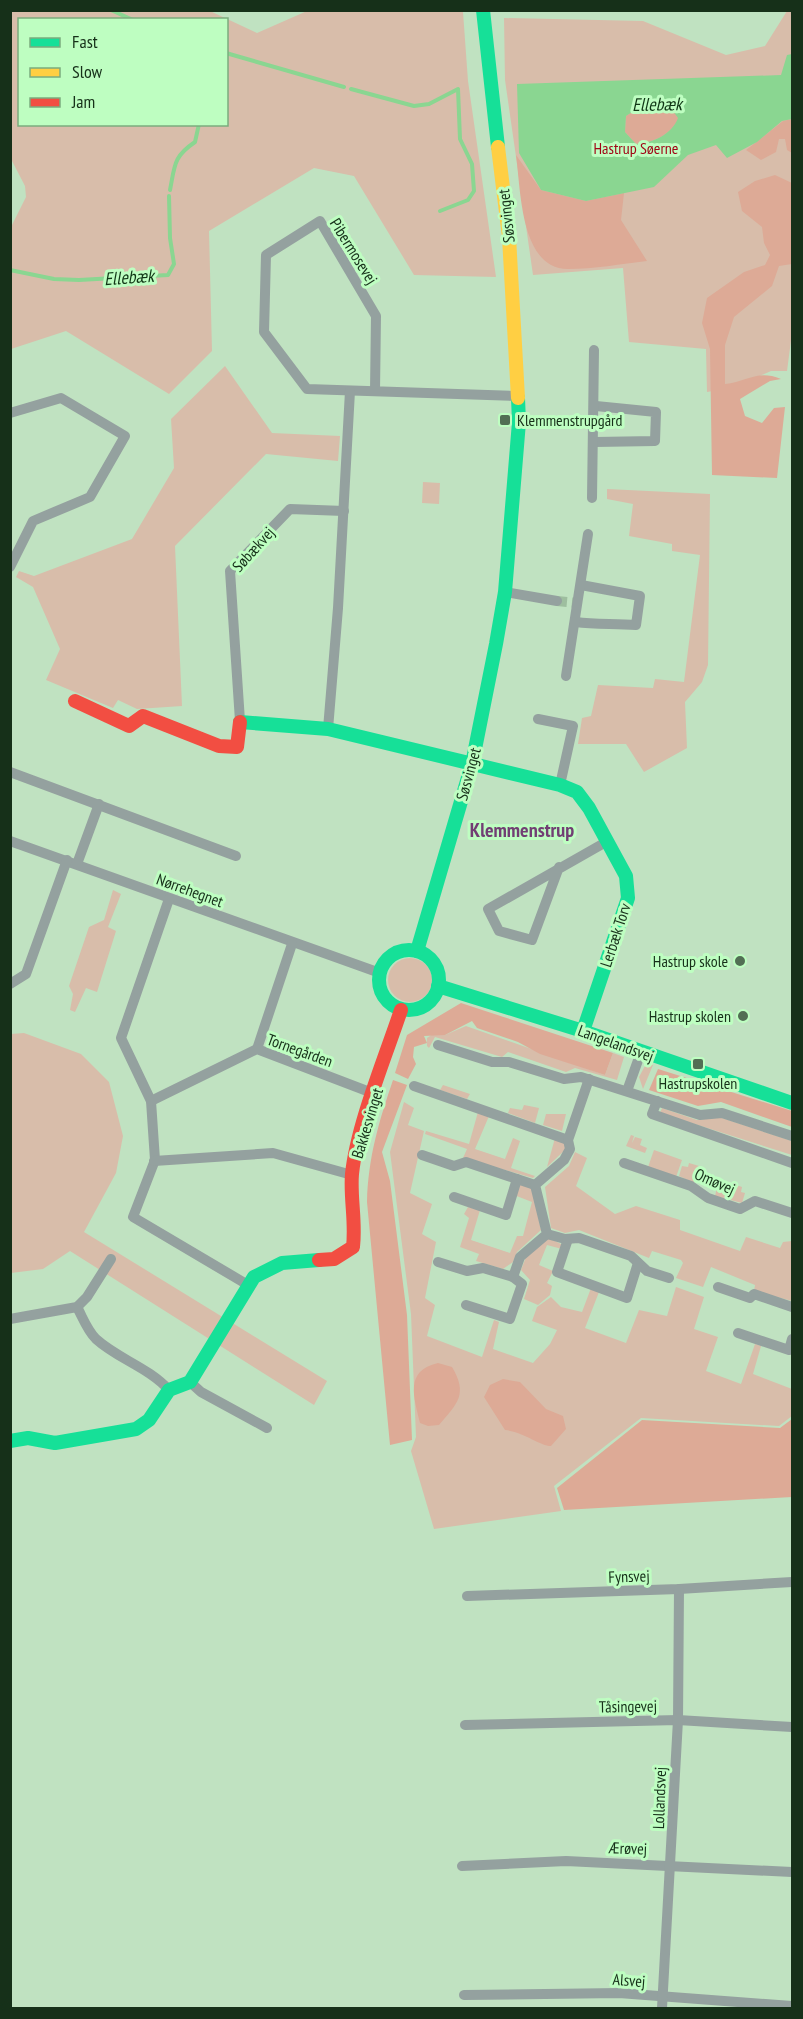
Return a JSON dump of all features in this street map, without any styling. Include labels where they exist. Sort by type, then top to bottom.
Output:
[{"type":"street","name":"Søsvinget","points":[[417,951],[472,764],[505,592],[519,422],[508,237],[484,36],[483,10]]},
{"type":"street","name":"Pibermosevej","points":[[375,391],[376,316],[320,221],[266,255],[264,332],[307,389],[518,396]]},
{"type":"street","points":[[592,498],[596,406],[594,350]]},
{"type":"street","points":[[328,729],[344,511],[350,391]]},
{"type":"street","points":[[10,413],[61,398],[125,436],[90,496],[33,521],[10,567]]},
{"type":"street","points":[[595,442],[655,441],[656,412],[596,406]]},
{"type":"street","points":[[519,422],[573,423]]},
{"type":"street","name":"Søbækvej","points":[[75,701],[129,726],[143,716],[219,746],[237,747],[240,721],[230,572],[290,509],[344,511]]},
{"type":"street","points":[[566,676],[588,534]]},
{"type":"street","points":[[576,622],[636,625],[640,596],[581,585]]},
{"type":"street","points":[[505,592],[558,600]]},
{"type":"street","points":[[538,719],[573,726],[560,785]]},
{"type":"street","points":[[240,721],[328,729],[472,764]]},
{"type":"street","name":"Lerbæk Torv","points":[[472,764],[560,785],[577,792],[590,808],[626,876],[628,898],[583,1031]]},
{"type":"street","points":[[10,772],[236,856]]},
{"type":"street","points":[[10,984],[26,974],[72,862],[99,804]]},
{"type":"street","name":"Nørrehegnet","points":[[10,840],[292,944],[380,973]]},
{"type":"street","points":[[559,867],[532,940],[499,931],[488,909],[559,867],[606,842]]},
{"type":"street","points":[[169,899],[121,1038],[151,1101],[154,1161],[133,1217],[248,1285]]},
{"type":"street","points":[[257,1049],[292,944]]},
{"type":"street","points":[[403,951],[417,951],[434,964],[438,975],[438,986],[434,997],[426,1005],[415,1010],[401,1010],[384,997],[379,986],[380,973],[392,955],[403,951]]},
{"type":"street","name":"Langelandsvej","points":[[438,986],[583,1031],[792,1102]]},
{"type":"street","name":"Bakkesvinget","points":[[190,1382],[248,1285],[262,1271],[272,1266],[334,1259],[353,1247],[356,1224],[352,1175],[358,1142],[401,1010]]},
{"type":"street","points":[[438,1045],[492,1062],[509,1062],[564,1079],[581,1077],[590,1079],[700,1115],[722,1113],[792,1136]]},
{"type":"street","name":"Tornegården","points":[[151,1101],[257,1049],[375,1094]]},
{"type":"street","points":[[627,1091],[641,1052]]},
{"type":"street","points":[[536,1185],[564,1160],[570,1149],[568,1140],[590,1079]]},
{"type":"street","points":[[414,1086],[568,1140]]},
{"type":"street","points":[[657,1101],[652,1114],[792,1163]]},
{"type":"street","points":[[154,1161],[273,1153],[352,1175]]},
{"type":"street","points":[[422,1155],[454,1166],[466,1162],[536,1185]]},
{"type":"street","name":"Omøvej","points":[[624,1163],[691,1186],[708,1198],[740,1209],[755,1201],[792,1213]]},
{"type":"street","points":[[454,1197],[506,1215],[517,1179]]},
{"type":"street","points":[[536,1185],[547,1234]]},
{"type":"street","points":[[547,1234],[568,1239],[579,1238],[631,1256],[647,1271],[669,1278]]},
{"type":"street","points":[[513,1277],[519,1257],[547,1234]]},
{"type":"street","points":[[568,1239],[557,1272],[627,1298],[638,1263]]},
{"type":"street","points":[[10,1318],[77,1307],[87,1297],[111,1259]]},
{"type":"street","points":[[438,1262],[466,1271],[483,1268],[513,1277],[522,1284],[510,1319],[466,1305]]},
{"type":"street","points":[[718,1287],[750,1298],[754,1294],[792,1307]]},
{"type":"street","points":[[77,1307],[88,1330],[97,1340],[158,1378],[169,1390]]},
{"type":"street","points":[[738,1333],[789,1350],[792,1339]]},
{"type":"street","points":[[10,1441],[28,1438],[55,1443],[136,1429],[149,1420],[169,1390],[190,1382],[201,1392],[267,1428]]},
{"type":"street","name":"Fynsvej","points":[[467,1596],[679,1589],[792,1582]]},
{"type":"street","name":"Lollandsvej","points":[[662,2003],[672,1865],[678,1720],[679,1589]]},
{"type":"street","name":"Tåsingevej","points":[[465,1725],[678,1720],[792,1726]]},
{"type":"street","name":"Ærøvej","points":[[462,1866],[566,1861],[792,1872]]},
{"type":"street","name":"Alsvej","points":[[464,1995],[572,1992],[662,2003],[792,2006]]},
{"type":"green space","points":[[456,10],[463,12],[468,81],[496,277],[414,275],[354,176],[314,168],[209,231],[212,351],[169,394],[66,331],[11,349],[11,227],[26,197],[25,186],[11,159],[11,11],[210,11],[225,18],[18,18],[18,126],[228,126],[228,19],[257,33],[307,11]]},
{"type":"green space","name":"Hastrup Søerne","points":[[787,11],[792,11],[792,333],[787,371],[771,371],[735,387],[707,392],[706,349],[629,342],[623,268],[533,275],[505,80],[504,18],[643,21],[726,55],[765,46]]},
{"type":"green space","points":[[225,366],[272,433],[340,436],[338,461],[266,454],[175,546],[182,706],[137,709],[118,700],[113,708],[46,680],[60,649],[33,587],[16,577],[19,571],[34,576],[132,539],[174,468],[171,419]]},
{"type":"green space","points":[[423,482],[440,483],[439,504],[422,503]]},
{"type":"green space","points":[[607,489],[710,494],[708,665],[702,682],[685,702],[687,748],[644,772],[626,744],[578,744],[582,718],[591,716],[598,685],[653,688],[655,679],[684,682],[700,555],[672,551],[672,544],[629,536],[633,504],[607,499]]},
{"type":"green space","points":[[113,890],[121,894],[108,927],[116,931],[97,992],[86,988],[75,1012],[70,1010],[73,994],[69,986],[89,927],[104,920]]},
{"type":"green space","points":[[410,958],[425,965],[432,980],[425,995],[410,1002],[395,995],[388,980],[395,965]]},
{"type":"green space","points":[[466,1026],[605,1075],[613,1053],[624,1057],[617,1080],[575,1068],[566,1072],[508,1052],[502,1057],[435,1037],[429,1048],[427,1046],[427,1038],[433,1034],[445,1035]]},
{"type":"green space","points":[[24,1033],[81,1054],[109,1082],[123,1136],[116,1173],[84,1232],[327,1381],[314,1405],[70,1251],[43,1269],[11,1273],[11,1034]]},
{"type":"green space","points":[[646,1064],[653,1065],[643,1089],[639,1077]]},
{"type":"green space","points":[[443,1085],[470,1094],[467,1099],[440,1090]]},
{"type":"green space","points":[[404,1102],[414,1108],[408,1125],[424,1131],[410,1193],[432,1204],[422,1234],[436,1242],[425,1298],[435,1305],[427,1336],[482,1357],[494,1320],[499,1322],[493,1349],[533,1363],[550,1344],[557,1330],[532,1321],[537,1307],[551,1297],[561,1307],[582,1312],[591,1288],[599,1292],[585,1328],[626,1343],[639,1310],[667,1316],[676,1287],[704,1297],[694,1329],[718,1337],[706,1371],[741,1384],[755,1344],[761,1346],[753,1374],[792,1389],[792,1416],[779,1426],[641,1418],[554,1486],[561,1511],[434,1529],[411,1451],[416,1437],[411,1314],[390,1152]]},
{"type":"green space","points":[[524,1105],[539,1108],[535,1123],[508,1113],[510,1108],[522,1110]]},
{"type":"green space","points":[[662,1108],[697,1120],[719,1117],[792,1141],[792,1155],[660,1113]]},
{"type":"green space","points":[[478,1112],[489,1116],[475,1149],[505,1159],[513,1138],[520,1141],[511,1168],[535,1176],[533,1178],[463,1158],[467,1149],[425,1134],[426,1131],[469,1144]]},
{"type":"green space","points":[[546,1114],[566,1114],[562,1131],[543,1125]]},
{"type":"green space","points":[[631,1135],[634,1136],[632,1143],[635,1137],[642,1139],[640,1145],[647,1148],[645,1153],[626,1146]]},
{"type":"green space","points":[[555,1138],[566,1143],[567,1148],[547,1167]]},
{"type":"green space","points":[[654,1150],[682,1160],[676,1177],[648,1167]]},
{"type":"green space","points":[[575,1152],[587,1158],[576,1186],[615,1214],[636,1206],[680,1220],[680,1230],[740,1251],[746,1237],[780,1248],[783,1242],[792,1241],[792,1301],[754,1291],[755,1285],[711,1267],[703,1287],[676,1278],[683,1263],[681,1260],[652,1251],[649,1258],[579,1230],[565,1233],[551,1228],[545,1187],[569,1166]]},
{"type":"green space","points":[[689,1163],[699,1166],[694,1183],[679,1176],[682,1166],[688,1167]]},
{"type":"green space","points":[[719,1179],[742,1187],[741,1192],[745,1193],[742,1203],[715,1196]]},
{"type":"green space","points":[[519,1183],[532,1188],[541,1230],[517,1252],[513,1262],[503,1269],[476,1261],[479,1254],[460,1247],[469,1218],[464,1214],[468,1207],[480,1210],[471,1240],[510,1253],[517,1236],[523,1236],[532,1202],[514,1195]]},
{"type":"green space","points":[[549,1238],[561,1244],[562,1249],[547,1245],[539,1265],[553,1271],[547,1283],[552,1286],[550,1295],[538,1305],[524,1299],[530,1280],[521,1270],[526,1257]]},
{"type":"shaded area","points":[[648,102],[670,107],[679,118],[672,129],[661,137],[636,144],[625,132],[626,116]]},
{"type":"shaded area","points":[[792,119],[792,153],[787,150],[785,139],[779,139],[776,152],[761,160],[746,150],[783,121]]},
{"type":"shaded area","points":[[516,155],[541,190],[586,201],[624,193],[621,220],[647,261],[568,269],[552,266],[540,256],[526,225]]},
{"type":"shaded area","points":[[775,175],[792,183],[792,264],[779,266],[772,286],[734,317],[725,345],[725,384],[765,375],[781,379],[770,381],[740,399],[745,416],[762,423],[774,408],[785,407],[777,478],[712,475],[710,349],[702,323],[707,298],[744,272],[765,265],[770,255],[764,243],[762,227],[742,211],[738,192],[755,181]]},
{"type":"shaded area","points":[[461,1003],[613,1053],[605,1075],[540,1054],[518,1042],[477,1028],[472,1021],[445,1035],[424,1036],[427,1043],[414,1047],[413,1057],[416,1064],[408,1079],[395,1073],[407,1035]]},
{"type":"shaded area","points":[[658,1069],[792,1111],[792,1127],[721,1102],[698,1106],[649,1090]]},
{"type":"shaded area","points":[[393,1080],[407,1085],[382,1152],[390,1181],[407,1315],[412,1440],[390,1445],[367,1202],[375,1140]]},
{"type":"shaded area","points":[[438,1363],[452,1367],[459,1384],[459,1398],[439,1425],[428,1426],[420,1423],[414,1386],[420,1372]]},
{"type":"shaded area","points":[[503,1379],[520,1382],[546,1409],[563,1416],[566,1429],[551,1446],[505,1430],[484,1397],[490,1385]]},
{"type":"shaded area","points":[[792,1419],[792,1497],[564,1510],[557,1488],[642,1420],[780,1428]]},
{"type":"water","points":[[792,54],[792,119],[782,121],[757,142],[727,158],[716,145],[688,155],[654,187],[586,201],[541,190],[519,153],[517,84],[781,75],[787,55]],"holes":[[[648,102],[670,107],[678,118],[671,129],[661,137],[636,144],[625,132],[626,116]]]},
{"type":"waterway","points":[[111,10],[129,18]]},
{"type":"waterway","name":"Ellebæk","points":[[228,54],[344,87]]},
{"type":"waterway","points":[[351,89],[414,106],[429,104],[458,89],[460,139],[472,164],[474,191],[468,200],[440,211]]},
{"type":"waterway","name":"Ellebæk","points":[[170,190],[176,162],[183,152],[195,142],[199,126]]},
{"type":"waterway","name":"Ellebæk","points":[[10,270],[54,279],[79,280],[168,275],[174,264],[170,238],[169,196]]},
{"type":"tunnel","points":[[573,423],[595,424]]},
{"type":"tunnel","points":[[557,601],[578,603]]},
{"type":"traffic: fast","points":[[483,10],[498,147]]},
{"type":"traffic: fast","points":[[417,951],[472,764],[496,644],[505,592],[519,422],[518,398]]},
{"type":"traffic: fast","points":[[240,722],[328,729],[560,785],[577,792],[589,808],[626,876],[628,898],[583,1031]]},
{"type":"traffic: fast","points":[[409,950],[426,955],[434,963],[439,980],[434,997],[426,1005],[409,1010],[392,1005],[384,997],[379,980],[384,963],[392,955],[409,950]]},
{"type":"traffic: fast","points":[[438,986],[583,1031],[792,1103]]},
{"type":"traffic: fast","points":[[10,1441],[28,1438],[55,1443],[136,1429],[149,1420],[169,1390],[190,1382],[254,1277],[282,1263],[319,1260]]},
{"type":"traffic: slow","points":[[498,147],[509,237],[518,398]]},
{"type":"traffic: jam","points":[[75,701],[129,726],[143,716],[219,746],[237,747],[240,722]]},
{"type":"traffic: jam","points":[[319,1260],[334,1259],[353,1247],[352,1174],[355,1155],[365,1113],[401,1010]]},
{"type":"place","name":"Klemmenstrupgård","points":[[505,420]]},
{"type":"place","name":"Hastrup skole","points":[[740,961]]},
{"type":"place","name":"Hastrup skolen","points":[[743,1016]]},
{"type":"place","name":"Hastrupskolen","points":[[698,1064]]},
{"type":"district","name":"Klemmenstrup","points":[[522,830]]}]
